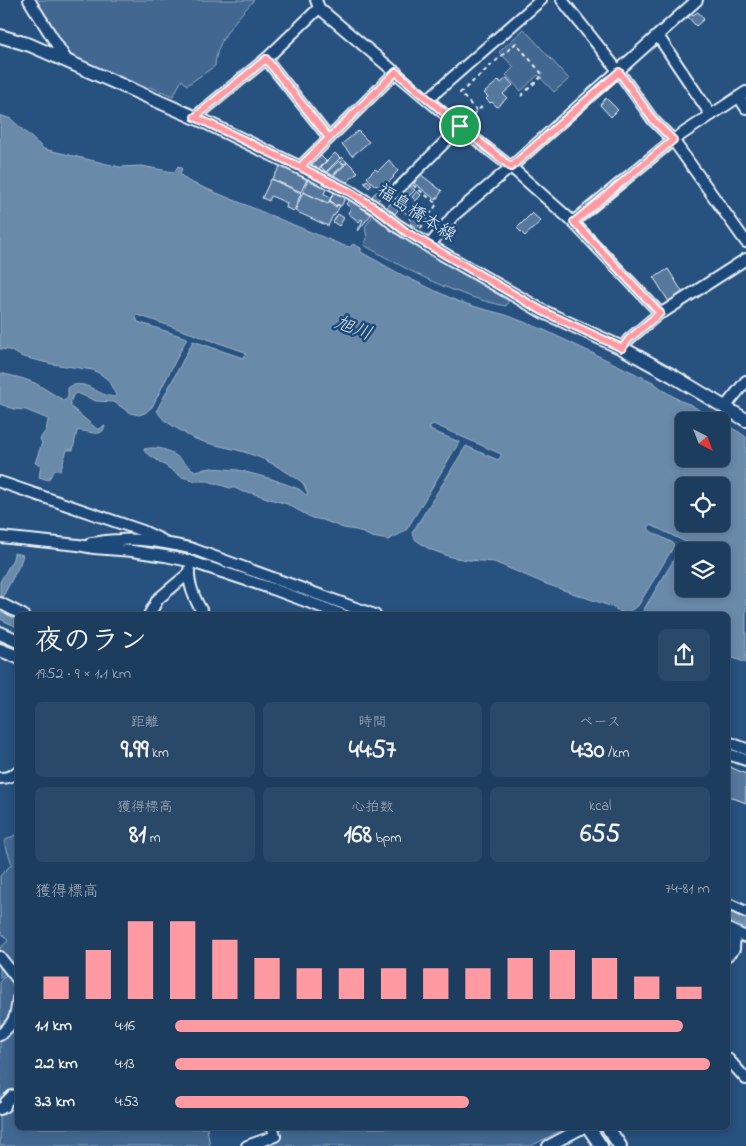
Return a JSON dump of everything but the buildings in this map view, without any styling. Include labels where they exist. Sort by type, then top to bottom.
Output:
[{"type":"main road","name":"福島橋本線","points":[[0,36],[30,45],[195,117],[350,192],[429,246],[544,312],[622,348],[746,420]]},
{"type":"main road","points":[[0,633],[15,640]]},
{"type":"main road","points":[[0,650],[15,656]]},
{"type":"main road","points":[[590,1130],[601,1146]]},
{"type":"main road","points":[[609,1130],[620,1146]]},
{"type":"street","points":[[29,0],[67,61]]},
{"type":"street","points":[[428,99],[541,0]]},
{"type":"street","points":[[562,0],[619,72],[653,120],[673,140],[746,242]]},
{"type":"street","points":[[429,246],[453,216],[619,72],[698,0]]},
{"type":"street","points":[[195,117],[266,59],[318,4],[574,222],[660,313]]},
{"type":"street","points":[[658,36],[711,115]]},
{"type":"street","points":[[266,59],[329,138]]},
{"type":"street","points":[[300,167],[396,72]]},
{"type":"street","points":[[574,222],[673,140],[743,94],[746,108]]},
{"type":"street","points":[[393,194],[460,126]]},
{"type":"street","points":[[622,348],[629,339],[660,313],[746,259]]},
{"type":"street","points":[[725,407],[746,381]]},
{"type":"street","points":[[0,482],[143,530],[169,544]]},
{"type":"street","points":[[1,540],[132,551],[189,561],[335,612]]},
{"type":"street","points":[[78,545],[118,540],[145,540],[169,544],[208,555],[367,612]]},
{"type":"street","points":[[189,561],[192,589],[203,612]]},
{"type":"street","points":[[151,612],[158,599],[189,573]]},
{"type":"street","points":[[0,603],[17,612]]},
{"type":"street","points":[[730,743],[746,749]]},
{"type":"street","points":[[730,755],[746,760]]},
{"type":"street","points":[[0,778],[15,774]]},
{"type":"street","points":[[730,905],[746,912]]},
{"type":"street","points":[[731,931],[746,937]]},
{"type":"street","points":[[730,952],[734,949],[731,931]]},
{"type":"street","points":[[0,958],[15,976]]},
{"type":"street","points":[[0,1035],[10,1026],[15,1016]]},
{"type":"street","points":[[730,1061],[746,1079]]},
{"type":"street","points":[[0,1109],[5,1106],[12,1096],[15,1096]]},
{"type":"street","points":[[247,1146],[275,1136],[274,1130]]},
{"type":"street","points":[[548,1146],[578,1130]]},
{"type":"path","points":[[477,111],[460,93],[516,43],[543,75],[521,96],[518,93]]},
{"type":"path","points":[[460,126],[485,104]]},
{"type":"path","points":[[407,180],[437,204],[414,237]]},
{"type":"shaded area","points":[[36,0],[254,0],[234,22],[223,38],[216,56],[215,66],[187,85],[182,80],[173,96],[150,87],[145,88],[73,58]]},
{"type":"shaded area","points":[[524,29],[569,79],[554,92],[538,75],[521,91],[506,75],[514,67],[499,52]]},
{"type":"shaded area","points":[[376,211],[393,232],[509,300],[506,306],[487,302],[433,282],[364,245],[367,238],[365,227]]},
{"type":"shaded area","points":[[15,835],[15,966],[0,978],[0,948],[8,941],[0,931],[0,876],[12,864],[4,841]]},
{"type":"shaded area","points":[[15,971],[15,1130],[207,1130],[210,1146],[0,1146],[0,981],[7,974]]},
{"type":"shaded area","points":[[276,1130],[561,1130],[531,1146],[263,1146],[278,1139]]},
{"type":"water","name":"旭川","points":[[0,115],[11,119],[44,149],[120,167],[142,166],[173,172],[178,166],[182,168],[180,174],[188,181],[342,245],[350,247],[353,244],[361,248],[361,252],[402,275],[457,301],[506,315],[542,329],[653,382],[666,392],[702,412],[675,412],[675,468],[730,468],[730,427],[746,437],[746,663],[730,657],[730,612],[642,612],[675,558],[675,597],[730,597],[730,542],[686,542],[651,525],[648,527],[650,531],[673,543],[674,546],[638,606],[628,612],[621,612],[610,606],[546,584],[494,562],[451,557],[429,549],[416,540],[412,533],[466,446],[498,460],[501,456],[501,454],[433,424],[430,426],[430,430],[459,442],[407,529],[388,540],[372,537],[356,530],[312,518],[287,504],[252,493],[208,481],[195,481],[182,477],[145,452],[144,449],[160,448],[166,450],[195,471],[211,468],[238,470],[272,479],[299,489],[306,495],[308,494],[302,482],[257,456],[193,438],[162,418],[157,410],[193,341],[243,358],[246,354],[245,352],[138,315],[136,317],[138,322],[187,338],[152,407],[139,415],[130,413],[114,402],[96,401],[77,393],[74,394],[71,407],[97,429],[105,426],[101,432],[97,433],[77,431],[73,450],[67,450],[60,471],[55,470],[48,480],[39,477],[41,465],[35,463],[42,443],[40,439],[46,430],[48,419],[26,410],[14,409],[0,404],[0,373],[35,383],[63,400],[66,400],[68,397],[68,387],[75,385],[87,386],[108,396],[115,397],[116,395],[108,380],[93,370],[52,364],[23,357],[9,350],[0,349]]},
{"type":"water","points":[[14,553],[23,555],[0,602],[0,582],[13,559]]},
{"type":"water","points":[[0,608],[15,616],[15,626],[0,619]]},
{"type":"water","points":[[730,912],[746,919],[746,928],[730,921]]},
{"type":"route","points":[[460,126],[396,72],[300,167],[195,117],[266,59],[329,138],[300,167],[350,192],[377,209],[406,232],[544,312],[622,348],[629,339],[660,313],[574,222],[673,140],[653,120],[619,72],[511,167],[460,126]]}]
